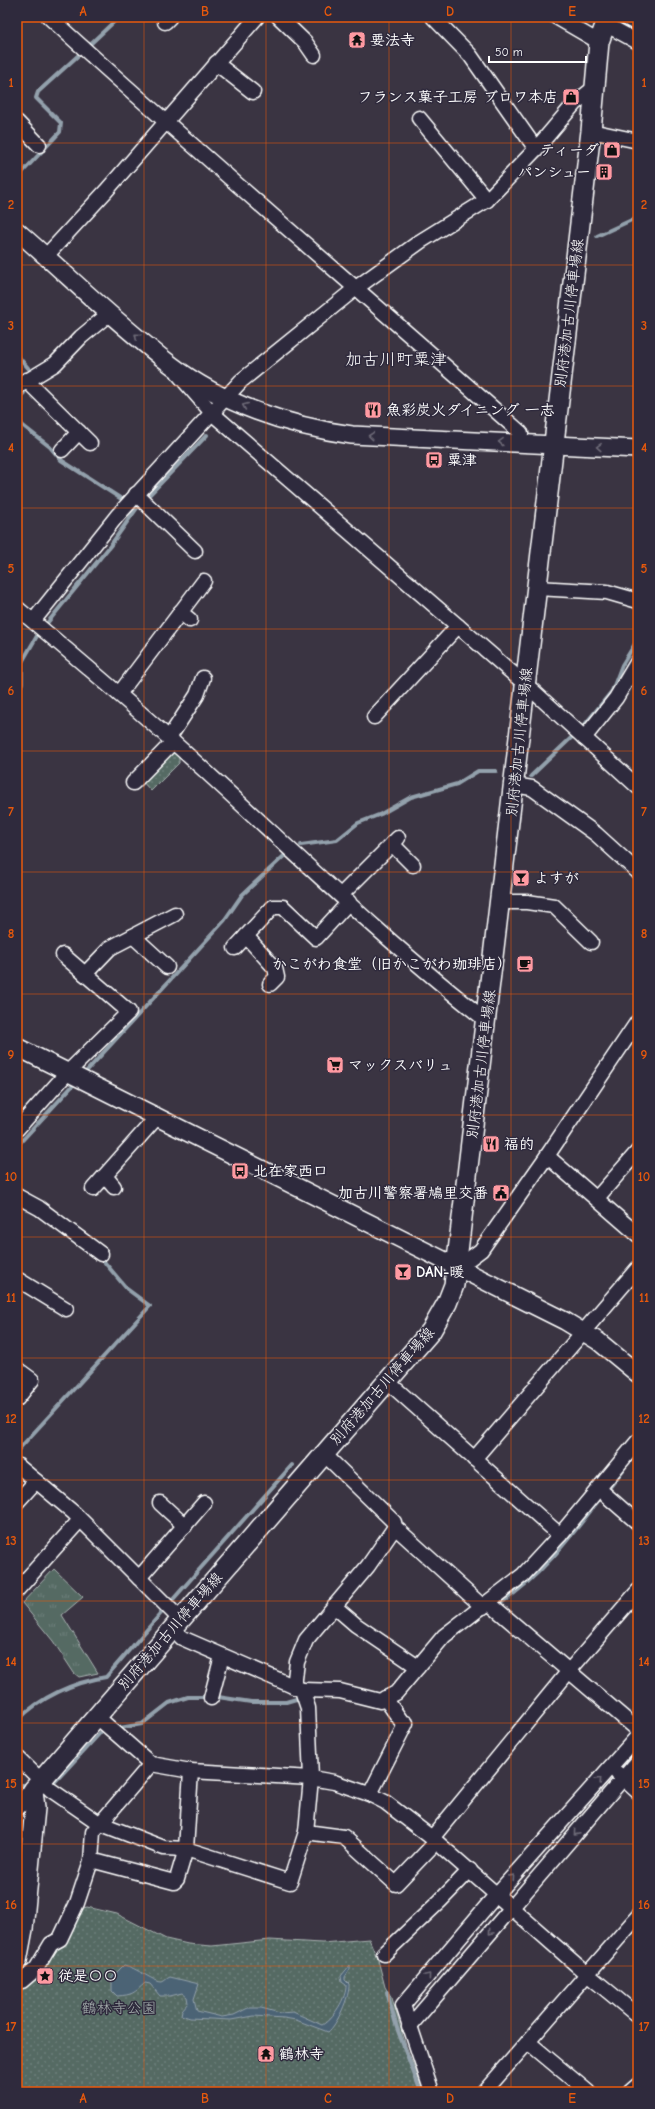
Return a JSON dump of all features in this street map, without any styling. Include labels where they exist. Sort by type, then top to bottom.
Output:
[{"type":"main road","name":"別府港加古川停車場線","points":[[37,1785],[431,1331],[450,1297],[454,1285],[487,1021],[591,131],[599,42],[606,21]]},
{"type":"main road","points":[[17,1961],[20,1955],[23,1929],[37,1785]]},
{"type":"street","points":[[49,17],[165,122],[521,433],[520,443]]},
{"type":"street","points":[[279,17],[305,42],[314,55]]},
{"type":"street","points":[[433,17],[470,55],[536,148]]},
{"type":"street","points":[[556,17],[599,42]]},
{"type":"street","points":[[46,256],[106,191],[216,63],[252,18]]},
{"type":"street","points":[[606,21],[638,42]]},
{"type":"street","points":[[216,63],[253,92]]},
{"type":"street","points":[[34,620],[136,494],[213,414],[241,381],[356,288],[421,241],[487,200],[536,148],[575,103],[594,88]]},
{"type":"street","points":[[419,118],[445,140],[487,200]]},
{"type":"street","points":[[17,122],[39,145]]},
{"type":"street","points":[[591,131],[638,141]]},
{"type":"street","points":[[17,231],[170,365],[213,414],[526,685],[638,787]]},
{"type":"street","points":[[90,443],[21,383],[55,364],[81,337],[110,312]]},
{"type":"street","points":[[170,365],[227,398],[269,415],[325,431],[382,437],[638,449]]},
{"type":"street","points":[[62,450],[79,432]]},
{"type":"street","points":[[136,494],[195,551]]},
{"type":"street","points":[[119,694],[185,616],[204,580]]},
{"type":"street","points":[[537,588],[608,592],[638,601]]},
{"type":"street","points":[[18,611],[34,620],[119,694],[440,984],[487,1021]]},
{"type":"street","points":[[374,717],[458,626]]},
{"type":"street","points":[[584,738],[616,698],[638,661]]},
{"type":"street","points":[[133,783],[171,740],[197,694],[203,678]]},
{"type":"street","points":[[514,785],[532,788],[596,834],[638,872]]},
{"type":"street","points":[[235,948],[273,907],[283,907],[316,938],[345,899],[395,840],[413,865]]},
{"type":"street","points":[[501,902],[527,902],[554,906],[583,939]]},
{"type":"street","points":[[85,974],[110,948],[175,914]]},
{"type":"street","points":[[133,936],[168,967]]},
{"type":"street","points":[[246,936],[275,968],[278,977],[270,984]]},
{"type":"street","points":[[17,1129],[68,1072],[129,1012],[63,955]]},
{"type":"street","points":[[456,1268],[481,1250],[636,1027]]},
{"type":"street","points":[[17,1047],[583,1331],[612,1352],[638,1374]]},
{"type":"street","points":[[93,1189],[157,1117]]},
{"type":"street","points":[[597,1198],[638,1151]]},
{"type":"street","points":[[547,1156],[638,1235]]},
{"type":"street","points":[[105,1176],[114,1187]]},
{"type":"street","points":[[17,1196],[39,1208],[101,1254]]},
{"type":"street","points":[[474,1459],[638,1268]]},
{"type":"street","points":[[17,1279],[66,1309]]},
{"type":"street","points":[[17,1368],[32,1380],[17,1399]]},
{"type":"street","points":[[388,1382],[560,1535]]},
{"type":"street","points":[[17,1465],[80,1520],[139,1578],[176,1624],[182,1638],[298,1688],[340,1691],[380,1701],[396,1693],[444,1636],[523,1575],[560,1535],[638,1441]]},
{"type":"street","points":[[324,1454],[394,1522],[395,1527],[486,1605],[569,1671],[638,1730]]},
{"type":"street","points":[[17,1502],[36,1481]]},
{"type":"street","points":[[599,1489],[638,1523]]},
{"type":"street","points":[[160,1503],[185,1526]]},
{"type":"street","points":[[139,1578],[204,1503]]},
{"type":"street","points":[[17,1590],[80,1520]]},
{"type":"street","points":[[17,1756],[37,1785],[50,1790],[99,1823],[164,1848],[186,1849],[290,1882],[306,1832],[311,1778],[308,1708],[298,1688],[297,1662],[306,1640],[368,1566],[395,1527]]},
{"type":"street","points":[[306,1832],[344,1838],[396,1884],[434,1840],[569,1671],[638,1591]]},
{"type":"street","points":[[334,1606],[356,1625],[418,1667]]},
{"type":"street","points":[[211,1698],[222,1656]]},
{"type":"street","points":[[370,1794],[405,1724],[385,1698]]},
{"type":"street","points":[[96,1716],[151,1764],[191,1772],[311,1778],[334,1782],[370,1794],[385,1802],[470,1870],[587,1974],[638,2016]]},
{"type":"street","points":[[432,2092],[403,2005],[497,1894],[638,1736]]},
{"type":"street","points":[[410,2027],[638,1761]]},
{"type":"street","points":[[17,1982],[22,1981],[36,1969],[51,1944],[60,1939],[77,1903],[91,1860],[93,1832],[99,1823],[151,1764]]},
{"type":"street","points":[[610,1767],[638,1792]]},
{"type":"street","points":[[91,1860],[174,1882],[177,1879],[186,1849],[191,1772]]},
{"type":"street","points":[[17,1807],[37,1785]]},
{"type":"street","points":[[384,1954],[440,1901],[470,1870]]},
{"type":"street","points":[[484,2092],[638,1916]]},
{"type":"street","points":[[528,2042],[588,2092]]},
{"type":"street","points":[[630,2092],[638,2085]]},
{"type":"green space","points":[[170,748],[179,755],[179,763],[151,791],[140,779]]},
{"type":"green space","points":[[54,1569],[83,1597],[62,1615],[98,1673],[79,1677],[74,1673],[53,1641],[22,1603]]},
{"type":"green space","name":"鶴林寺公園","points":[[87,1907],[117,1914],[166,1939],[188,1944],[212,1946],[270,1940],[322,1943],[369,1939],[378,1960],[385,1987],[392,1998],[406,2046],[424,2092],[17,2092],[17,1992],[40,1974],[65,1939],[80,1909]]},
{"type":"water","points":[[124,1965],[129,1966],[159,1982],[162,1982],[170,1977],[199,1984],[194,1999],[197,2011],[222,2017],[234,2015],[248,2008],[261,2008],[280,2013],[293,2012],[322,2025],[331,2018],[342,2001],[346,1990],[346,1985],[342,1982],[341,1976],[350,1965],[350,1969],[345,1977],[345,1980],[349,1984],[349,1989],[339,2017],[328,2032],[296,2020],[284,2018],[254,2016],[231,2020],[190,2018],[181,2015],[182,2010],[188,2003],[187,1997],[182,1993],[170,1996],[160,1996],[150,1984],[145,1983],[133,1993],[117,1996],[112,1991],[112,1977]]},
{"type":"waterway","points":[[87,47],[119,17]]},
{"type":"waterway","points":[[17,178],[60,132],[61,123],[36,98],[38,92],[82,52]]},
{"type":"waterway","points":[[597,236],[638,217]]},
{"type":"waterway","points":[[17,355],[29,369]]},
{"type":"waterway","points":[[17,399],[24,393]]},
{"type":"waterway","points":[[17,416],[22,425],[50,447],[61,460],[123,500]]},
{"type":"waterway","points":[[150,494],[207,435]]},
{"type":"waterway","points":[[48,622],[110,546],[139,505]]},
{"type":"waterway","points":[[17,694],[22,683],[22,662],[37,636]]},
{"type":"waterway","points":[[582,728],[612,691],[622,665],[638,639]]},
{"type":"waterway","points":[[17,645],[22,662]]},
{"type":"waterway","points":[[531,776],[571,738]]},
{"type":"waterway","points":[[301,845],[337,840],[358,823],[381,814],[411,797],[457,784],[478,771],[496,771]]},
{"type":"waterway","points":[[83,1075],[224,921],[242,895],[285,855]]},
{"type":"waterway","points":[[17,1146],[76,1082]]},
{"type":"waterway","points":[[18,1450],[150,1306],[127,1289],[101,1258]]},
{"type":"waterway","points":[[168,1605],[292,1465]]},
{"type":"waterway","points":[[610,1487],[623,1470]]},
{"type":"waterway","points":[[496,1606],[511,1596],[539,1572],[576,1530],[598,1501]]},
{"type":"waterway","points":[[17,1721],[26,1712],[58,1692],[94,1679],[106,1677],[163,1611]]},
{"type":"waterway","points":[[120,1728],[142,1724],[169,1703],[188,1697],[218,1697],[251,1702],[286,1702],[303,1697]]},
{"type":"waterway","points":[[51,1786],[100,1733]]},
{"type":"waterway","points":[[17,1785],[29,1785]]},
{"type":"waterway","points":[[387,1992],[397,2028],[421,2092]]},
{"type":"place","name":"要法寺","points":[[357,40]]},
{"type":"place","name":"フランス菓子工房 ブロワ本店","points":[[571,97]]},
{"type":"place","name":"ティーダ","points":[[612,150]]},
{"type":"place","name":"パンシュー","points":[[604,172]]},
{"type":"place","name":"魚彩炭火ダイニング 一志","points":[[373,410]]},
{"type":"place","name":"粟津","points":[[434,460]]},
{"type":"place","name":"よすが","points":[[521,878]]},
{"type":"place","name":"かこがわ食堂（旧かこがわ珈琲店）","points":[[525,964]]},
{"type":"place","name":"マックスバリュ","points":[[335,1065]]},
{"type":"place","name":"福的","points":[[491,1144]]},
{"type":"place","name":"北在家西口","points":[[240,1171]]},
{"type":"place","name":"加古川警察署鳩里交番","points":[[501,1193]]},
{"type":"place","name":"DAN-暖","points":[[403,1272]]},
{"type":"place","name":"従是〇〇","points":[[45,1976]]},
{"type":"place","name":"鶴林寺","points":[[266,2054]]},
{"type":"district","name":"加古川町粟津","points":[[396,359]]}]
